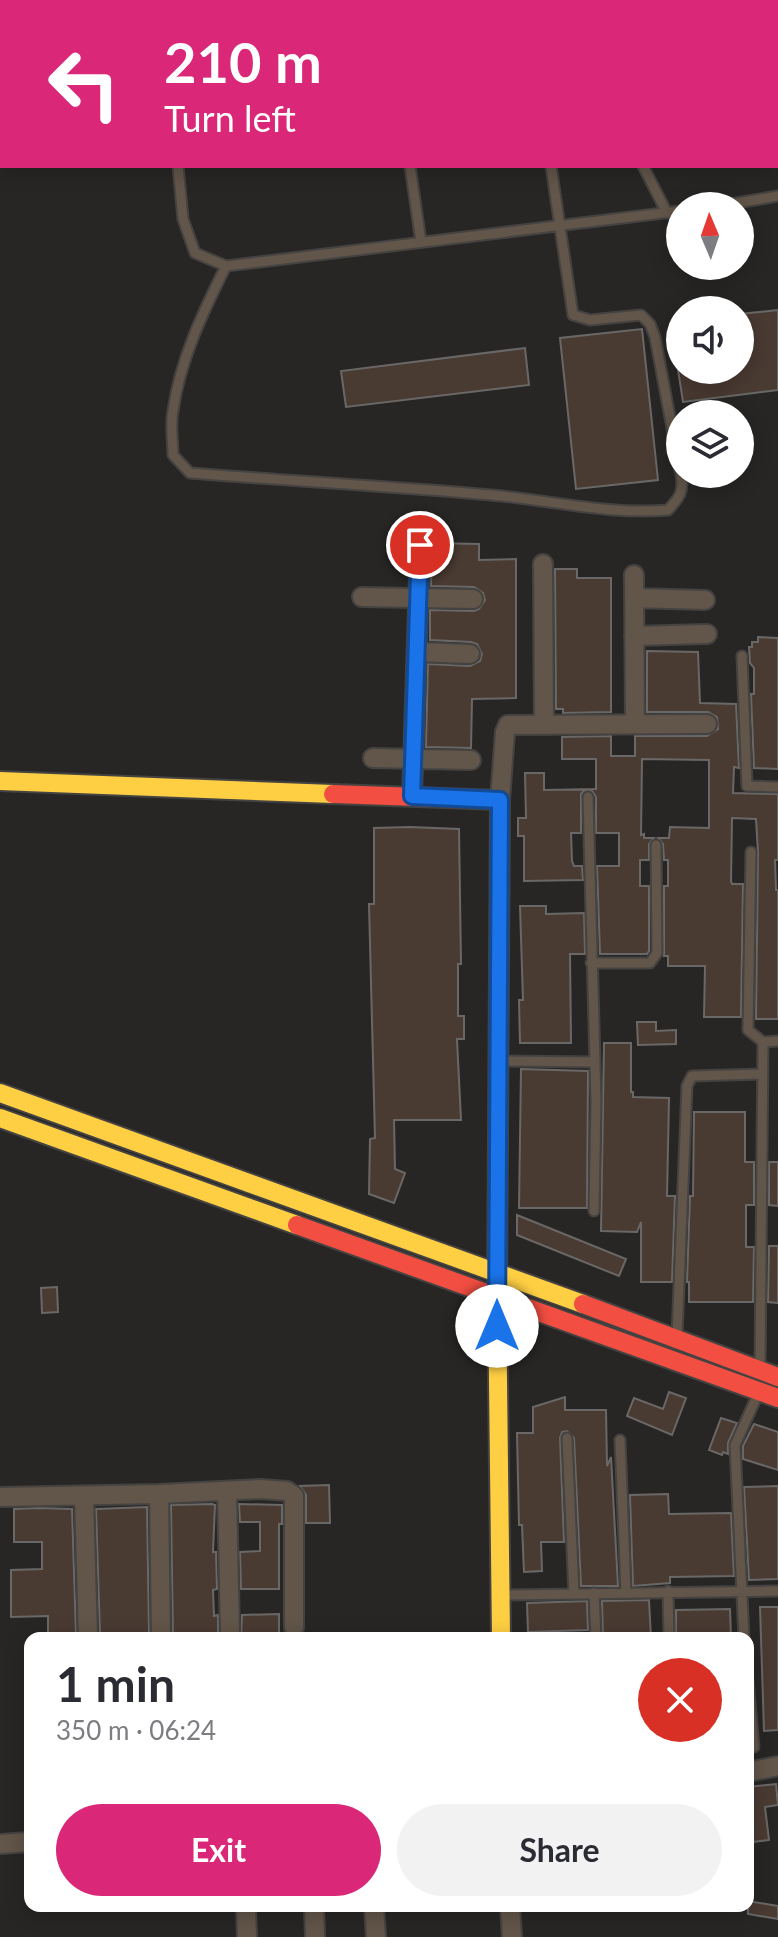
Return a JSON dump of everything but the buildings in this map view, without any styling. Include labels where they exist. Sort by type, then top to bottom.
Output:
[{"type":"street","points":[[412,796],[420,545]]},
{"type":"street","points":[[543,564],[544,725]]},
{"type":"street","points":[[634,575],[635,724]]},
{"type":"street","points":[[362,597],[473,599]]},
{"type":"street","points":[[634,598],[705,600]]},
{"type":"street","points":[[634,636],[707,634]]},
{"type":"street","points":[[417,652],[470,654]]},
{"type":"street","points":[[501,1632],[497,1272],[500,800],[505,732],[508,725],[707,724]]},
{"type":"street","points":[[373,758],[471,760]]},
{"type":"street","points":[[0,781],[500,800]]},
{"type":"street","points":[[0,1093],[778,1377]]},
{"type":"street","points":[[0,1118],[778,1398]]},
{"type":"street","points":[[227,1491],[230,1632]]},
{"type":"street","points":[[0,1497],[287,1491],[294,1496],[294,1627]]},
{"type":"street","points":[[159,1494],[161,1632]]},
{"type":"street","points":[[84,1496],[88,1632]]},
{"type":"street","points":[[754,1771],[778,1766]]},
{"type":"street","points":[[0,1844],[24,1842]]},
{"type":"street","points":[[246,1912],[247,1937]]},
{"type":"street","points":[[314,1912],[315,1937]]},
{"type":"street","points":[[374,1912],[376,1937]]},
{"type":"street","points":[[510,1912],[512,1937]]},
{"type":"lane","points":[[178,168],[183,219],[195,253],[226,266],[666,213]]},
{"type":"lane","points":[[410,168],[421,242]]},
{"type":"lane","points":[[551,168],[573,315],[590,320],[641,315],[650,324],[655,337],[667,400]]},
{"type":"lane","points":[[644,168],[666,211]]},
{"type":"lane","points":[[754,200],[778,196]]},
{"type":"lane","points":[[226,266],[188,351],[172,413],[173,455],[190,473],[529,498],[636,512],[668,510],[679,498],[683,488]]},
{"type":"lane","points":[[742,656],[747,786],[778,787]]},
{"type":"lane","points":[[588,797],[595,1062],[594,1211]]},
{"type":"lane","points":[[591,963],[650,963],[657,953],[656,845]]},
{"type":"lane","points":[[751,852],[748,1030],[763,1042],[778,1041]]},
{"type":"lane","points":[[760,1370],[763,1042]]},
{"type":"lane","points":[[498,1061],[595,1062]]},
{"type":"lane","points":[[677,1339],[687,1086],[692,1076],[762,1074]]},
{"type":"lane","points":[[744,1632],[735,1445],[759,1391]]},
{"type":"lane","points":[[567,1438],[574,1593]]},
{"type":"lane","points":[[620,1440],[626,1592]]},
{"type":"lane","points":[[668,1591],[669,1632]]},
{"type":"lane","points":[[501,1595],[778,1591]]},
{"type":"lane","points":[[594,1593],[596,1632]]},
{"type":"traffic: slow","points":[[0,781],[333,794]]},
{"type":"traffic: slow","points":[[499,972],[497,1296],[501,1632]]},
{"type":"traffic: slow","points":[[0,1093],[583,1304]]},
{"type":"traffic: slow","points":[[0,1118],[297,1225]]},
{"type":"traffic: jam","points":[[333,794],[500,800],[499,972]]},
{"type":"traffic: jam","points":[[297,1225],[778,1398]]},
{"type":"traffic: jam","points":[[583,1304],[778,1377]]},
{"type":"route","points":[[420,545],[412,796],[500,800],[497,1326]]}]
